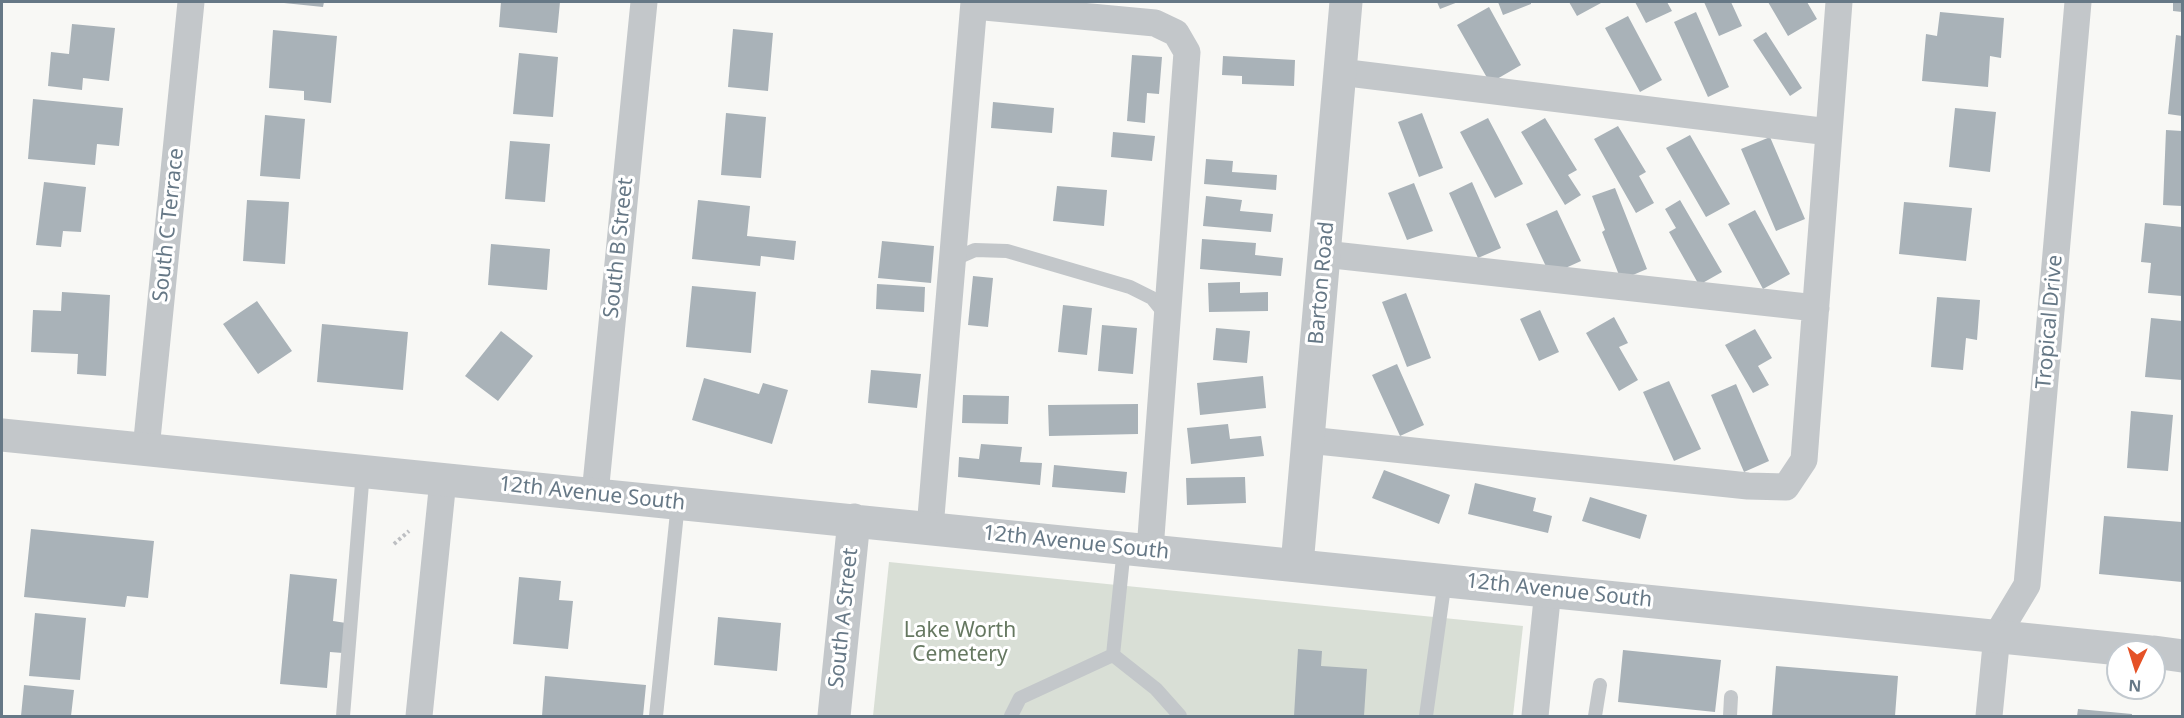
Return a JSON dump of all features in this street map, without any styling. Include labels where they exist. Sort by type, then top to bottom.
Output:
[{"type":"street","name":"South C Terrace","points":[[146,449],[191,2]]},
{"type":"street","name":"South B Street","points":[[595,494],[644,2]]},
{"type":"street","name":"Barton Road","points":[[1297,565],[1346,2]]},
{"type":"street","points":[[1308,441],[1748,486],[1786,487],[1804,460],[1839,2]]},
{"type":"street","name":"Tropical Drive","points":[[1997,635],[2027,585],[2078,2]]},
{"type":"street","points":[[930,528],[974,4],[1155,23],[1176,33],[1187,52],[1168,318],[1137,549]]},
{"type":"street","points":[[1340,72],[1829,132]]},
{"type":"street","points":[[1324,254],[1816,308]]},
{"type":"street","name":"12th Avenue South","points":[[2,435],[2106,647]]},
{"type":"street","points":[[419,717],[443,480]]},
{"type":"street","name":"South A Street","points":[[834,717],[854,520]]},
{"type":"street","points":[[1535,717],[1548,590]]},
{"type":"street","points":[[1989,717],[1997,635]]},
{"type":"street","points":[[2166,654],[2182,656]]},
{"type":"lane","points":[[952,260],[975,250],[1007,251],[1130,287],[1152,298],[1168,318]]},
{"type":"lane","points":[[344,717],[363,471]]},
{"type":"lane","points":[[656,717],[678,503]]},
{"type":"lane","points":[[1113,655],[1137,549]]},
{"type":"lane","points":[[1426,717],[1445,580]]},
{"type":"lane","points":[[1011,717],[1020,698],[1113,655]]},
{"type":"lane","points":[[1113,655],[1156,689],[1180,717]]},
{"type":"lane","points":[[1595,717],[1600,685]]},
{"type":"lane","points":[[1730,717],[1731,697]]},
{"type":"path","points":[[394,544],[412,528]]},
{"type":"green space","name":"Lake Worth Cemetery","points":[[889,562],[1523,626],[1513,716],[873,716]]},
{"type":"building","points":[[284,2],[324,2],[323,7]]},
{"type":"building","points":[[501,2],[560,2],[557,33],[499,27]]},
{"type":"building","points":[[1437,2],[1458,2],[1440,9]]},
{"type":"building","points":[[1498,2],[1531,2],[1531,4],[1503,15]]},
{"type":"building","points":[[1569,2],[1600,2],[1601,3],[1577,16]]},
{"type":"building","points":[[1635,2],[1667,2],[1672,11],[1646,23]]},
{"type":"building","points":[[1704,2],[1731,2],[1742,26],[1719,36]]},
{"type":"building","points":[[1768,2],[1807,2],[1817,19],[1788,36]]},
{"type":"building","points":[[2173,2],[2182,2],[2182,12],[2173,11]]},
{"type":"building","points":[[1489,7],[1521,65],[1490,83],[1457,25]]},
{"type":"building","points":[[1696,12],[1729,87],[1708,97],[1674,22]]},
{"type":"building","points":[[1940,12],[2004,18],[2001,58],[1990,56],[1988,87],[1922,81],[1926,34],[1937,36]]},
{"type":"building","points":[[1628,16],[1662,80],[1640,92],[1605,28]]},
{"type":"building","points":[[72,24],[115,28],[109,81],[83,78],[82,90],[48,86],[51,52],[69,54]]},
{"type":"building","points":[[733,29],[773,33],[768,91],[728,87]]},
{"type":"building","points":[[273,30],[337,36],[331,103],[304,100],[304,91],[269,88]]},
{"type":"building","points":[[1766,32],[1802,88],[1790,96],[1753,40]]},
{"type":"building","points":[[2176,35],[2182,36],[2182,116],[2168,114]]},
{"type":"building","points":[[519,53],[558,57],[553,117],[513,114]]},
{"type":"building","points":[[1132,55],[1162,57],[1159,94],[1147,93],[1145,123],[1127,121]]},
{"type":"building","points":[[1223,56],[1295,60],[1294,86],[1242,84],[1242,76],[1222,75]]},
{"type":"building","points":[[33,99],[123,108],[119,146],[97,144],[95,165],[28,159]]},
{"type":"building","points":[[993,102],[1054,108],[1052,133],[991,128]]},
{"type":"building","points":[[1955,108],[1996,112],[1990,172],[1949,167]]},
{"type":"building","points":[[726,113],[766,117],[761,178],[721,175]]},
{"type":"building","points":[[1422,113],[1443,168],[1419,177],[1398,122]]},
{"type":"building","points":[[265,115],[305,119],[300,179],[260,176]]},
{"type":"building","points":[[1488,118],[1523,184],[1495,198],[1460,132]]},
{"type":"building","points":[[1545,118],[1577,170],[1568,175],[1581,195],[1565,205],[1521,132]]},
{"type":"building","points":[[1618,126],[1646,172],[1639,176],[1654,203],[1636,213],[1594,139]]},
{"type":"building","points":[[2166,130],[2182,131],[2182,206],[2163,205]]},
{"type":"building","points":[[1113,132],[1155,136],[1152,161],[1111,157]]},
{"type":"building","points":[[1690,135],[1730,204],[1706,217],[1666,148]]},
{"type":"building","points":[[1770,137],[1805,219],[1776,231],[1741,149]]},
{"type":"building","points":[[510,141],[550,144],[545,202],[505,199]]},
{"type":"building","points":[[1206,159],[1233,161],[1232,172],[1277,175],[1276,190],[1204,184]]},
{"type":"building","points":[[44,182],[86,187],[81,232],[63,231],[61,247],[36,245]]},
{"type":"building","points":[[1472,182],[1501,248],[1478,258],[1449,193]]},
{"type":"building","points":[[1414,183],[1433,231],[1407,240],[1388,193]]},
{"type":"building","points":[[1057,186],[1107,190],[1104,226],[1053,221]]},
{"type":"building","points":[[1615,188],[1647,269],[1621,280],[1602,232],[1605,230],[1592,196]]},
{"type":"building","points":[[1206,196],[1242,200],[1240,211],[1273,214],[1271,232],[1203,226]]},
{"type":"building","points":[[247,200],[289,202],[285,264],[243,261]]},
{"type":"building","points":[[698,200],[750,206],[747,236],[796,241],[794,260],[761,256],[760,266],[692,259]]},
{"type":"building","points":[[1680,200],[1722,272],[1699,285],[1669,232],[1676,228],[1665,209]]},
{"type":"building","points":[[1904,202],[1972,208],[1966,261],[1899,254]]},
{"type":"building","points":[[1557,210],[1581,261],[1550,275],[1526,224]]},
{"type":"building","points":[[1755,210],[1790,274],[1763,289],[1728,224]]},
{"type":"building","points":[[2145,223],[2182,227],[2182,296],[2148,293],[2151,263],[2141,262]]},
{"type":"building","points":[[1202,239],[1256,243],[1255,255],[1283,258],[1281,276],[1200,269]]},
{"type":"building","points":[[882,241],[934,246],[931,283],[878,278]]},
{"type":"building","points":[[491,244],[550,249],[547,290],[488,285]]},
{"type":"building","points":[[973,276],[993,278],[988,327],[968,325]]},
{"type":"building","points":[[1240,282],[1240,293],[1268,292],[1268,311],[1209,312],[1208,283]]},
{"type":"building","points":[[877,284],[925,287],[924,312],[876,309]]},
{"type":"building","points":[[692,286],[756,292],[751,353],[686,347]]},
{"type":"building","points":[[62,292],[110,295],[106,376],[77,374],[78,354],[31,352],[33,310],[61,311]]},
{"type":"building","points":[[1406,293],[1431,358],[1407,367],[1382,302]]},
{"type":"building","points":[[1937,297],[1980,300],[1977,340],[1966,338],[1963,370],[1931,367]]},
{"type":"building","points":[[257,301],[292,351],[258,374],[223,324]]},
{"type":"building","points":[[1063,305],[1092,308],[1087,355],[1058,352]]},
{"type":"building","points":[[1540,310],[1559,352],[1539,361],[1520,319]]},
{"type":"building","points":[[1614,317],[1628,343],[1619,347],[1638,380],[1619,391],[1586,333]]},
{"type":"building","points":[[2151,318],[2182,321],[2182,380],[2145,377]]},
{"type":"building","points":[[322,324],[408,332],[403,390],[317,382]]},
{"type":"building","points":[[1102,325],[1137,328],[1133,374],[1098,371]]},
{"type":"building","points":[[1216,328],[1250,331],[1247,363],[1213,360]]},
{"type":"building","points":[[1755,329],[1772,358],[1758,366],[1769,385],[1753,393],[1725,345]]},
{"type":"building","points":[[501,331],[533,356],[498,401],[465,376]]},
{"type":"building","points":[[1397,364],[1424,425],[1400,436],[1372,375]]},
{"type":"building","points":[[871,370],[921,374],[917,408],[868,403]]},
{"type":"building","points":[[1263,376],[1266,408],[1200,415],[1197,383]]},
{"type":"building","points":[[704,378],[759,394],[763,383],[788,390],[772,444],[692,420]]},
{"type":"building","points":[[1669,381],[1701,449],[1674,461],[1643,392]]},
{"type":"building","points":[[1736,384],[1769,461],[1744,472],[1711,395]]},
{"type":"building","points":[[963,395],[1009,396],[1008,424],[962,423]]},
{"type":"building","points":[[1138,404],[1138,434],[1049,436],[1048,405]]},
{"type":"building","points":[[2131,411],[2173,415],[2168,471],[2127,468]]},
{"type":"building","points":[[1228,424],[1230,439],[1261,436],[1264,456],[1191,464],[1187,428]]},
{"type":"building","points":[[981,444],[1022,447],[1020,462],[1042,463],[1040,485],[958,477],[959,457],[979,459]]},
{"type":"building","points":[[1054,465],[1127,472],[1125,493],[1052,487]]},
{"type":"building","points":[[1384,470],[1450,495],[1439,524],[1372,498]]},
{"type":"building","points":[[1245,477],[1246,503],[1187,505],[1186,478]]},
{"type":"building","points":[[1475,483],[1536,498],[1533,511],[1552,516],[1548,533],[1468,514]]},
{"type":"building","points":[[1590,497],[1647,515],[1640,539],[1582,521]]},
{"type":"building","points":[[2104,516],[2182,522],[2182,582],[2099,574]]},
{"type":"building","points":[[31,529],[154,541],[148,598],[127,596],[125,607],[24,597]]},
{"type":"building","points":[[290,574],[337,579],[333,621],[346,623],[343,653],[330,652],[327,688],[280,684]]},
{"type":"building","points":[[519,577],[561,581],[559,600],[573,601],[568,649],[513,644]]},
{"type":"building","points":[[35,613],[86,618],[80,680],[29,676]]},
{"type":"building","points":[[718,617],[781,623],[777,671],[714,665]]},
{"type":"building","points":[[1298,649],[1322,651],[1321,666],[1367,669],[1364,716],[1294,716]]},
{"type":"building","points":[[1623,650],[1721,660],[1715,712],[1618,702]]},
{"type":"building","points":[[1776,666],[1898,676],[1895,716],[1772,716]]},
{"type":"building","points":[[545,676],[646,685],[643,716],[542,716]]},
{"type":"building","points":[[24,685],[74,690],[71,716],[21,716]]},
{"type":"building","points":[[2078,709],[2132,714],[2132,716],[2077,716]]}]
